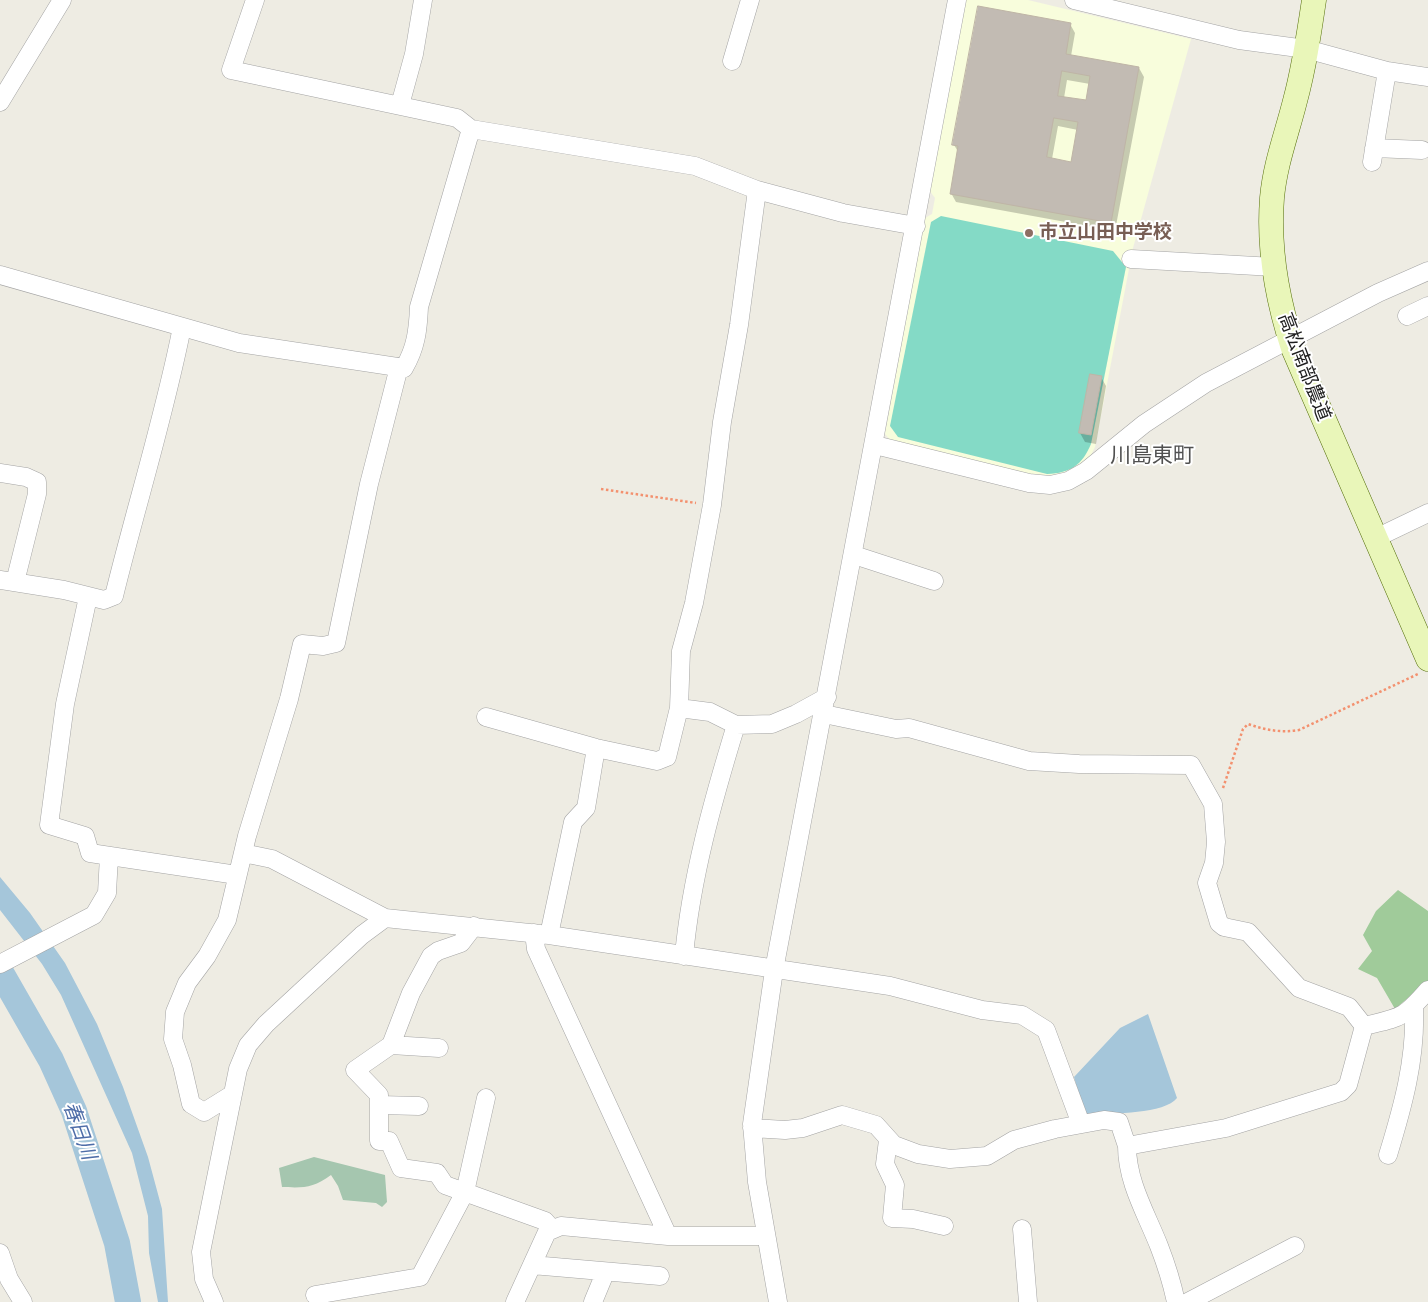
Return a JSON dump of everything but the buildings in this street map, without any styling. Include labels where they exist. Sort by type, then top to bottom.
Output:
[{"type":"street","points":[[0,102],[62,0]]},
{"type":"street","points":[[255,0],[231,70],[457,118],[471,129],[695,166],[757,190],[843,213],[916,226]]},
{"type":"street","points":[[400,105],[414,54],[423,0]]},
{"type":"street","points":[[732,62],[750,0]]},
{"type":"street","points":[[778,1302],[765,1236],[752,1128],[774,970],[854,556],[957,0]]},
{"type":"street","points":[[1074,0],[1239,40],[1306,50],[1387,71],[1428,77]]},
{"type":"street","name":"高松南部農道","points":[[1314,0],[1296,101],[1280,150],[1272,197],[1271,234],[1280,306],[1291,341],[1376,538],[1424,666]]},
{"type":"street","points":[[1387,71],[1373,155],[1422,150]]},
{"type":"street","points":[[0,275],[239,343],[404,368],[412,355],[418,333],[419,307],[471,129]]},
{"type":"street","points":[[486,717],[596,748],[657,761],[667,757],[679,708],[681,652],[694,603],[712,506],[722,422],[739,326],[757,190]]},
{"type":"street","points":[[1131,259],[1274,267]]},
{"type":"street","points":[[875,444],[1029,483],[1050,485],[1068,482],[1086,471],[1144,424],[1206,383],[1291,341],[1378,293],[1428,271]]},
{"type":"street","points":[[1407,316],[1428,306]]},
{"type":"street","points":[[0,473],[26,477],[37,482],[37,494],[8,581],[104,600],[114,596],[132,524],[168,400],[182,327]]},
{"type":"street","points":[[233,1094],[204,1112],[191,1104],[182,1065],[173,1039],[175,1012],[187,983],[207,956],[227,920],[237,875],[289,699],[302,644],[323,646],[336,643],[368,484],[399,367]]},
{"type":"street","points":[[1376,538],[1428,513]]},
{"type":"street","points":[[854,556],[934,581]]},
{"type":"street","points":[[88,597],[65,704],[49,825],[85,836],[90,853],[237,875]]},
{"type":"street","points":[[679,708],[710,712],[736,725],[772,724],[796,714],[827,697]]},
{"type":"street","points":[[824,714],[896,729],[909,728],[1028,761],[1079,764],[1191,765],[1213,804],[1216,842],[1214,863],[1207,883],[1219,923],[1224,927],[1248,932],[1299,988],[1348,1007],[1364,1026]]},
{"type":"street","points":[[684,956],[691,903],[719,782],[736,725]]},
{"type":"street","points":[[596,748],[586,808],[573,822],[542,934],[536,949],[668,1236]]},
{"type":"street","points":[[243,853],[272,859],[385,918],[542,934],[890,986],[982,1010],[1022,1015],[1046,1030],[1081,1124]]},
{"type":"street","points":[[0,964],[94,915],[107,893],[110,856]]},
{"type":"street","points":[[214,1302],[204,1279],[201,1252],[238,1069],[248,1044],[362,935],[385,918]]},
{"type":"street","points":[[474,926],[461,943],[438,951],[431,956],[411,993],[391,1044],[355,1070],[379,1095],[379,1141],[390,1141],[401,1168],[438,1173],[445,1185],[545,1221],[552,1229]]},
{"type":"street","points":[[1364,1026],[1399,1017],[1414,1008],[1428,990]]},
{"type":"street","points":[[1388,1155],[1409,1081],[1415,1035],[1414,1008]]},
{"type":"street","points":[[1127,1146],[1226,1128],[1341,1092],[1348,1085],[1364,1026]]},
{"type":"street","points":[[391,1044],[439,1048]]},
{"type":"street","points":[[316,1295],[375,1293],[420,1277],[465,1192],[486,1098]]},
{"type":"street","points":[[379,1105],[419,1106]]},
{"type":"street","points":[[752,1128],[785,1130],[804,1128],[842,1115],[876,1125],[894,1145],[918,1154],[950,1159],[987,1156],[1014,1140],[1054,1128],[1104,1120],[1119,1122],[1127,1146],[1127,1164],[1137,1194],[1159,1246],[1176,1302]]},
{"type":"street","points":[[888,1140],[885,1164],[895,1185],[892,1218],[913,1219],[944,1226]]},
{"type":"street","points":[[515,1302],[547,1232],[561,1226],[668,1236],[718,1238],[765,1236]]},
{"type":"street","points":[[1022,1229],[1028,1302]]},
{"type":"street","points":[[1188,1302],[1295,1246]]},
{"type":"street","points":[[1,1262],[23,1302]]},
{"type":"street","points":[[532,1265],[660,1276]]},
{"type":"street","points":[[593,1302],[605,1272]]},
{"type":"path","points":[[601,489],[712,506]]},
{"type":"path","points":[[1210,798],[1225,787],[1243,729],[1248,724],[1262,729],[1287,732],[1299,730],[1424,666]]},
{"type":"shaded area","name":"市立山田中学校","points":[[961,0],[1028,0],[1191,39],[1133,248],[1095,447],[1086,465],[1049,480],[891,441],[885,434],[925,218],[932,214],[935,198],[929,190]]},
{"type":"shaded area","points":[[941,216],[1113,251],[1126,267],[1091,444],[1084,457],[1069,470],[1047,474],[898,437],[890,426],[931,222]]},
{"type":"shaded area","points":[[0,877],[30,913],[65,963],[97,1024],[123,1087],[148,1157],[162,1209],[168,1302],[158,1302],[149,1253],[148,1216],[132,1153],[61,995],[42,964],[0,910]]},
{"type":"shaded area","points":[[1148,1014],[1177,1098],[1171,1103],[1150,1110],[1092,1115],[1084,1113],[1074,1077],[1120,1028]]},
{"type":"shaded area","points":[[314,1157],[385,1175],[387,1202],[382,1207],[376,1203],[343,1200],[338,1186],[331,1175],[308,1186],[282,1187],[279,1168]]},
{"type":"green space","points":[[1398,890],[1428,911],[1428,981],[1395,1009],[1377,978],[1358,969],[1372,951],[1363,935],[1376,911]]},
{"type":"waterway","name":"春日川","points":[[0,971],[51,1060],[74,1111],[117,1243],[128,1302]]},
{"type":"place","name":"市立山田中学校","points":[[1029,233]]},
{"type":"district","name":"川島東町","points":[[1152,456]]}]
